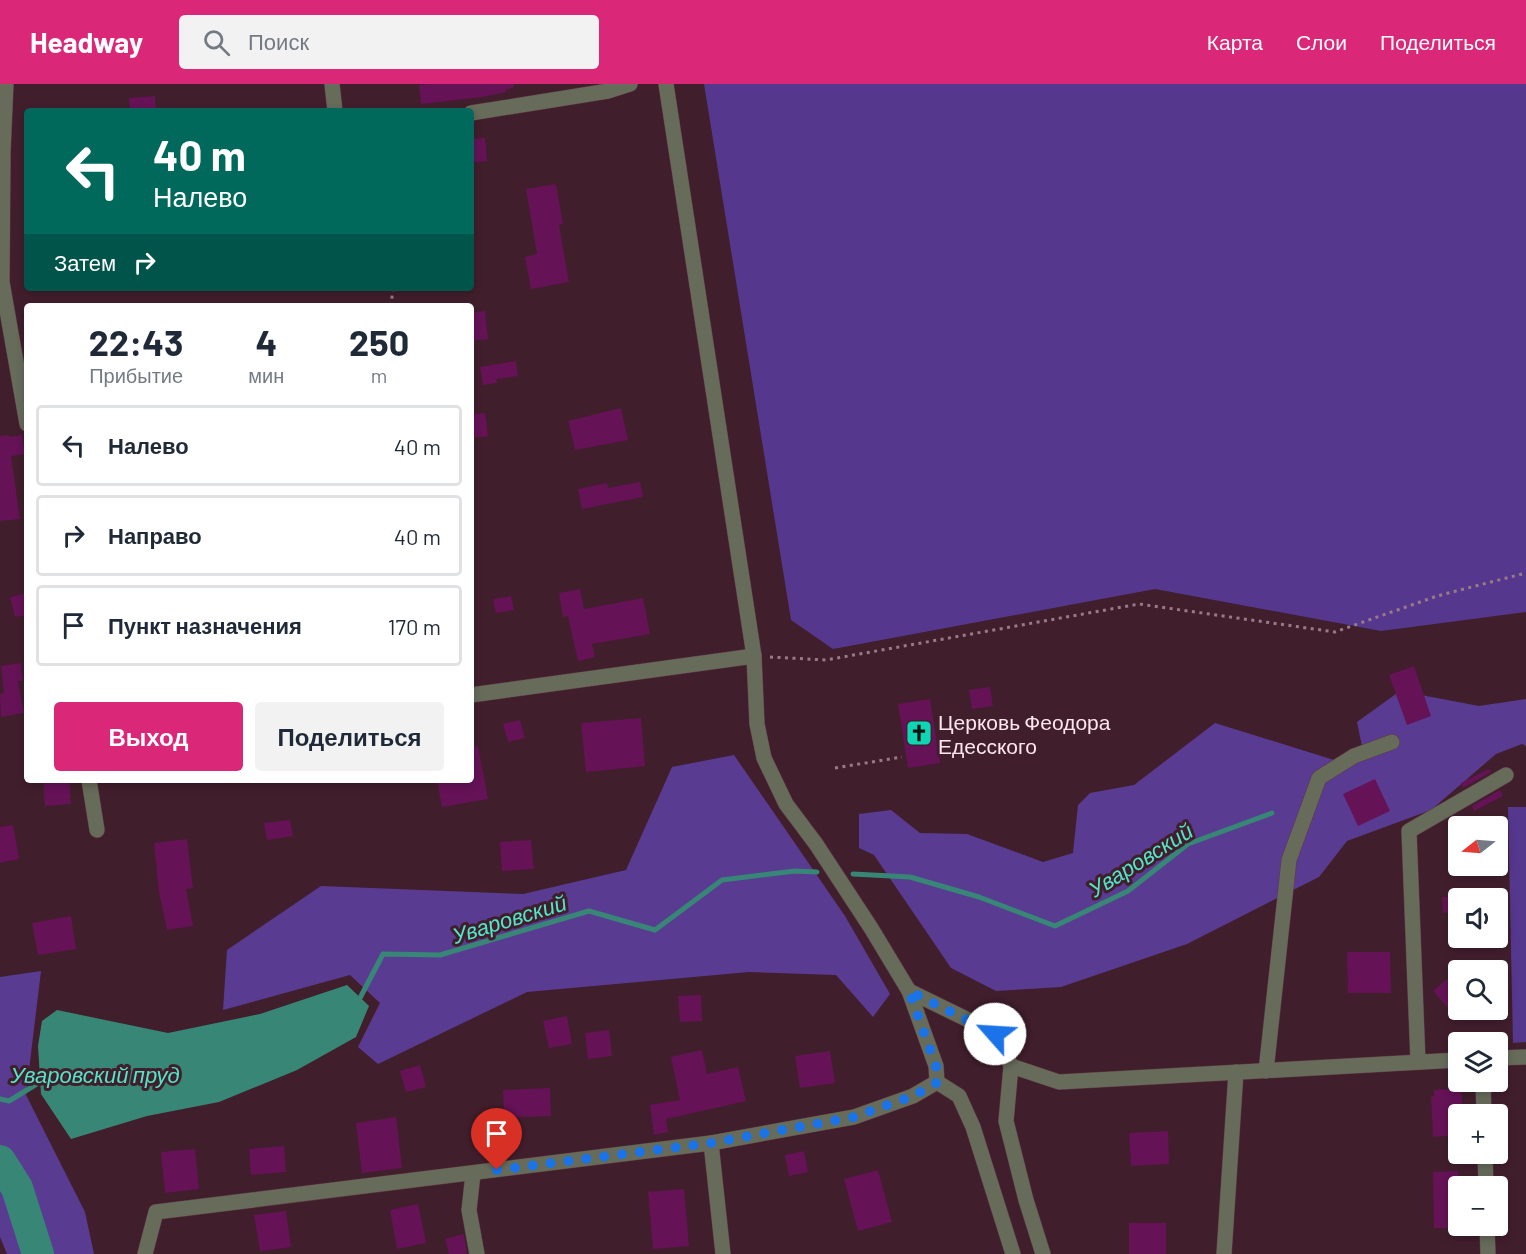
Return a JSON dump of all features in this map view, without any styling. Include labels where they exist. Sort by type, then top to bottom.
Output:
[{"type":"street","points":[[6,84],[2,282],[24,407]]},
{"type":"street","points":[[332,84],[335,108]]},
{"type":"street","points":[[474,113],[608,91],[630,84]]},
{"type":"street","points":[[666,84],[754,656],[757,724],[764,758],[786,804],[816,844],[909,991],[936,1066],[938,1082],[959,1096],[973,1127],[1014,1254]]},
{"type":"street","points":[[474,694],[754,656]]},
{"type":"street","points":[[1266,1071],[1290,860],[1319,778],[1354,756],[1392,742]]},
{"type":"street","points":[[1418,1062],[1409,831],[1506,775]]},
{"type":"street","points":[[90,783],[98,830]]},
{"type":"street","points":[[909,991],[995,1034],[1000,1040],[1011,1066],[1006,1121],[1026,1200],[1043,1254]]},
{"type":"street","points":[[1508,1058],[1526,1057]]},
{"type":"street","points":[[1011,1066],[1059,1082],[1448,1060]]},
{"type":"street","points":[[1224,1254],[1236,1072]]},
{"type":"street","points":[[145,1254],[156,1212],[711,1143],[854,1117],[913,1096],[938,1082]]},
{"type":"street","points":[[711,1143],[723,1254]]},
{"type":"street","points":[[473,1174],[469,1210],[477,1254]]},
{"type":"street","points":[[1487,1236],[1488,1254]]},
{"type":"path","points":[[754,656],[826,660],[1139,604],[1335,632],[1437,596],[1526,573]]},
{"type":"path","points":[[835,768],[902,757]]},
{"type":"shaded area","points":[[704,84],[1526,84],[1526,612],[1381,631],[1155,589],[833,649],[791,620]]},
{"type":"shaded area","points":[[1400,691],[1479,706],[1526,699],[1526,746],[1522,744],[1496,754],[1431,810],[1347,841],[1319,877],[1187,944],[1061,987],[996,991],[951,968],[874,855],[859,848],[859,814],[891,810],[920,833],[967,834],[1043,862],[1073,853],[1078,805],[1090,793],[1134,785],[1215,723],[1350,765],[1364,756],[1357,722]]},
{"type":"shaded area","points":[[734,755],[845,916],[890,994],[873,1017],[836,975],[749,972],[527,992],[378,1064],[358,1047],[380,1003],[350,975],[223,1010],[227,950],[321,886],[523,894],[626,870],[672,767]]},
{"type":"shaded area","points":[[1508,807],[1526,807],[1526,1042],[1513,1043]]},
{"type":"shaded area","points":[[41,971],[26,1095],[85,1212],[94,1254],[7,1254],[0,1237],[0,977]]},
{"type":"water","name":"Уваровский пруд","points":[[347,985],[369,1006],[356,1037],[297,1070],[219,1102],[147,1116],[71,1139],[41,1094],[38,1046],[42,1021],[57,1010],[168,1033],[260,1014]]},
{"type":"building","points":[[514,84],[514,87],[506,92],[482,97],[421,104],[419,85]]},
{"type":"building","points":[[155,96],[156,108],[130,108],[129,98]]},
{"type":"building","points":[[485,138],[487,161],[474,163],[474,139]]},
{"type":"building","points":[[556,184],[563,224],[559,225],[569,282],[531,289],[525,257],[537,254],[526,189]]},
{"type":"building","points":[[485,311],[488,339],[474,341],[474,313]]},
{"type":"building","points":[[516,361],[518,376],[496,379],[497,383],[483,385],[480,367]]},
{"type":"building","points":[[621,408],[628,440],[575,450],[568,421]]},
{"type":"building","points":[[485,413],[488,436],[474,438],[474,414]]},
{"type":"building","points":[[22,435],[24,454],[11,456],[20,519],[0,521],[0,436]]},
{"type":"building","points":[[640,482],[643,497],[582,509],[578,489],[607,483],[608,488]]},
{"type":"building","points":[[580,589],[584,609],[643,598],[650,634],[592,644],[595,657],[578,661],[568,616],[563,617],[559,593]]},
{"type":"building","points":[[24,594],[24,616],[15,617],[10,597]]},
{"type":"building","points":[[511,596],[514,610],[496,613],[493,599]]},
{"type":"building","points":[[21,663],[23,681],[18,681],[24,713],[1,717],[0,694],[4,693],[1,666]]},
{"type":"building","points":[[1414,666],[1431,716],[1407,725],[1389,675]]},
{"type":"building","points":[[990,687],[993,706],[972,709],[969,690]]},
{"type":"building","name":"Церковь Феодора Едесского","points":[[930,699],[940,763],[908,768],[898,704]]},
{"type":"building","points":[[641,718],[645,766],[586,772],[581,723]]},
{"type":"building","points":[[520,720],[525,738],[508,742],[503,724]]},
{"type":"building","points":[[478,746],[488,799],[442,807],[438,783],[474,783],[474,747]]},
{"type":"building","points":[[1489,769],[1491,772],[1463,788],[1461,783]]},
{"type":"building","points":[[1375,779],[1390,811],[1358,826],[1343,794]]},
{"type":"building","points":[[43,783],[69,783],[71,804],[45,806]]},
{"type":"building","points":[[1500,790],[1503,796],[1474,811],[1472,806]]},
{"type":"building","points":[[290,820],[293,836],[267,840],[264,823]]},
{"type":"building","points":[[13,825],[19,859],[0,863],[0,827]]},
{"type":"building","points":[[187,839],[193,888],[186,889],[193,926],[167,930],[159,892],[154,843]]},
{"type":"building","points":[[531,840],[534,869],[502,871],[500,842]]},
{"type":"building","points":[[1442,897],[1448,897],[1448,913],[1443,913]]},
{"type":"building","points":[[71,916],[76,949],[38,955],[32,923]]},
{"type":"building","points":[[1347,952],[1390,952],[1391,993],[1348,993]]},
{"type":"building","points":[[1448,978],[1448,1008],[1433,991]]},
{"type":"building","points":[[701,995],[702,1021],[680,1022],[678,996]]},
{"type":"building","points":[[567,1016],[572,1044],[549,1048],[543,1021]]},
{"type":"building","points":[[609,1030],[612,1056],[588,1059],[585,1033]]},
{"type":"building","points":[[702,1050],[707,1074],[738,1067],[746,1101],[666,1119],[668,1132],[654,1135],[650,1105],[680,1100],[671,1057]]},
{"type":"building","points":[[830,1051],[835,1083],[800,1088],[795,1056]]},
{"type":"building","points":[[420,1065],[426,1087],[406,1092],[400,1071]]},
{"type":"building","points":[[550,1088],[551,1116],[504,1118],[503,1090]]},
{"type":"building","points":[[1448,1089],[1448,1092],[1461,1092],[1462,1104],[1448,1104],[1448,1136],[1433,1137],[1431,1096],[1434,1096],[1434,1090]]},
{"type":"building","points":[[396,1117],[402,1168],[362,1173],[356,1123]]},
{"type":"building","points":[[1168,1131],[1169,1164],[1131,1166],[1129,1133]]},
{"type":"building","points":[[284,1146],[286,1172],[251,1175],[249,1149]]},
{"type":"building","points":[[195,1149],[199,1189],[165,1193],[161,1152]]},
{"type":"building","points":[[804,1151],[808,1172],[789,1176],[785,1155]]},
{"type":"building","points":[[878,1170],[892,1222],[858,1231],[844,1179]]},
{"type":"building","points":[[1458,1171],[1458,1176],[1448,1176],[1448,1228],[1434,1228],[1433,1172]]},
{"type":"building","points":[[684,1189],[689,1246],[653,1249],[648,1192]]},
{"type":"building","points":[[418,1204],[426,1243],[397,1249],[390,1210]]},
{"type":"building","points":[[286,1211],[291,1247],[260,1251],[254,1215]]},
{"type":"building","points":[[1129,1223],[1166,1223],[1166,1254],[1129,1254]]},
{"type":"building","points":[[464,1234],[467,1254],[449,1254],[445,1239]]},
{"type":"waterway","name":"Уваровский","points":[[853,874],[910,877],[979,897],[1055,926],[1128,891],[1188,844],[1272,813]]},
{"type":"waterway","name":"Уваровский","points":[[360,998],[383,954],[440,955],[589,911],[655,930],[722,880],[795,871],[817,872]]},
{"type":"waterway","name":"Уваровский","points":[[0,1099],[9,1101],[40,1082]]},
{"type":"waterway","points":[[0,1161],[17,1188],[38,1254]]},
{"type":"place","name":"Церковь Феодора Едесского","points":[[919,733]]},
{"type":"route","points":[[497,1170],[711,1143],[854,1117],[913,1096],[938,1082],[936,1066],[909,991],[995,1034]]}]
